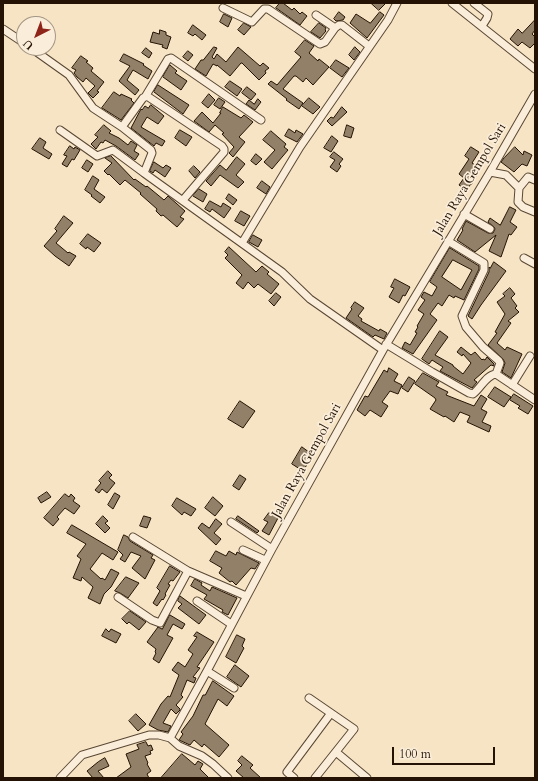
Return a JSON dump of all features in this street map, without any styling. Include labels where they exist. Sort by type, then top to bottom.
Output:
[{"type":"street","points":[[242,243],[300,147],[388,20],[397,3]]},
{"type":"street","points":[[452,3],[535,69]]},
{"type":"street","points":[[474,3],[488,14],[488,18],[482,26]]},
{"type":"street","points":[[223,8],[252,22],[264,9],[268,9],[320,44],[325,42],[335,28],[342,25],[369,46]]},
{"type":"street","points":[[316,15],[335,28]]},
{"type":"street","points":[[3,29],[16,38]]},
{"type":"street","points":[[42,56],[69,75],[93,108],[122,127],[151,150],[152,154],[144,173]]},
{"type":"street","points":[[122,127],[145,97],[168,59],[171,58],[261,120]]},
{"type":"street","name":"Jalan Raya Gempol Sari","points":[[170,738],[265,560],[384,347],[490,172],[535,94]]},
{"type":"street","points":[[145,97],[149,97],[222,146],[224,149],[224,152],[182,200]]},
{"type":"street","points":[[60,130],[97,156],[113,150],[282,272],[310,299],[384,347],[473,394],[490,376],[496,374]]},
{"type":"street","points":[[490,172],[506,175],[519,188]]},
{"type":"street","points":[[535,180],[528,177],[519,188],[518,202],[523,207],[535,212]]},
{"type":"street","points":[[464,214],[490,229]]},
{"type":"street","points":[[448,241],[484,263],[484,270],[462,316],[466,327],[483,347],[499,361],[496,374]]},
{"type":"street","points":[[524,258],[535,264]]},
{"type":"street","points":[[512,385],[530,356]]},
{"type":"street","points":[[496,374],[535,400]]},
{"type":"street","points":[[231,522],[272,549]]},
{"type":"street","points":[[133,537],[188,571],[246,596]]},
{"type":"street","points":[[242,550],[265,560]]},
{"type":"street","points":[[118,597],[160,624],[188,571]]},
{"type":"street","points":[[197,601],[231,624]]},
{"type":"street","points":[[207,671],[234,688]]},
{"type":"street","points":[[309,698],[354,729],[317,777]]},
{"type":"street","points":[[294,778],[287,772],[331,713]]},
{"type":"street","points":[[60,778],[82,755],[149,736],[159,735],[170,738],[180,746],[202,756],[228,778]]},
{"type":"street","points":[[336,752],[367,778]]},
{"type":"building","points":[[280,3],[283,3],[292,10],[294,8],[300,14],[302,12],[307,16],[300,25],[276,8]]},
{"type":"building","points":[[371,3],[386,3],[379,10]]},
{"type":"building","points":[[339,12],[345,17],[343,20],[336,21],[334,19]]},
{"type":"building","points":[[380,12],[384,15],[367,38],[350,23],[356,14],[370,23]]},
{"type":"building","points":[[224,14],[232,18],[228,27],[220,22]]},
{"type":"building","points":[[535,20],[535,30],[532,34],[535,37],[535,43],[530,48],[522,42],[518,46],[510,39],[518,29],[522,33]]},
{"type":"building","points":[[244,23],[251,27],[244,35],[238,30]]},
{"type":"building","points":[[319,23],[326,28],[326,31],[320,38],[311,32]]},
{"type":"building","points":[[193,25],[206,35],[202,40],[195,34],[193,36],[188,33]]},
{"type":"building","points":[[160,30],[166,32],[166,35],[171,37],[167,49],[162,47],[163,45],[150,42],[153,32],[159,34]]},
{"type":"building","points":[[305,40],[314,46],[309,53],[318,61],[319,59],[329,67],[313,85],[306,78],[303,82],[294,76],[283,89],[303,103],[299,109],[268,84],[271,81],[277,85],[301,57],[295,52]]},
{"type":"building","points":[[214,47],[217,48],[212,57],[214,59],[217,54],[226,62],[238,47],[260,66],[263,63],[269,68],[259,80],[242,63],[230,76],[217,65],[213,64],[206,76],[195,69],[201,60],[203,60]]},
{"type":"building","points":[[355,47],[360,52],[354,60],[349,55]]},
{"type":"building","points":[[146,48],[152,53],[149,58],[142,53]]},
{"type":"building","points":[[188,51],[193,55],[188,61],[183,57]]},
{"type":"building","points":[[124,54],[144,64],[143,65],[152,71],[148,79],[133,70],[127,80],[139,90],[135,95],[119,81],[130,66],[120,61]]},
{"type":"building","points":[[81,56],[88,61],[86,62],[93,68],[91,71],[104,82],[97,91],[99,92],[93,98],[88,93],[95,86],[86,78],[83,82],[74,73],[76,70],[72,68]]},
{"type":"building","points":[[336,60],[349,68],[342,77],[330,68]]},
{"type":"building","points":[[170,65],[177,71],[175,73],[187,81],[181,90],[163,77]]},
{"type":"building","points":[[230,81],[242,89],[237,96],[225,87]]},
{"type":"building","points":[[158,85],[189,105],[183,114],[154,92]]},
{"type":"building","points":[[247,87],[256,94],[251,100],[242,93]]},
{"type":"building","points":[[114,92],[120,96],[121,94],[132,99],[131,100],[134,103],[121,120],[102,108]]},
{"type":"building","points":[[209,94],[215,100],[208,108],[202,103]]},
{"type":"building","points":[[219,98],[225,102],[220,109],[214,105]]},
{"type":"building","points":[[309,98],[320,107],[313,114],[302,106]]},
{"type":"building","points":[[258,99],[261,102],[255,110],[246,104],[249,100],[254,104]]},
{"type":"building","points":[[151,105],[164,116],[158,124],[147,117],[141,127],[165,141],[162,146],[156,143],[154,146],[131,128],[141,109],[142,110],[145,106],[148,108]]},
{"type":"building","points":[[223,107],[241,118],[244,115],[253,122],[239,137],[245,142],[233,157],[229,153],[234,147],[222,134],[224,133],[215,125],[209,132],[194,121],[202,112],[213,123],[221,113]]},
{"type":"building","points":[[342,107],[347,112],[332,126],[327,121],[331,117],[333,118]]},
{"type":"building","points":[[104,125],[111,131],[109,133],[128,145],[131,141],[137,145],[134,151],[139,154],[135,160],[105,140],[103,143],[101,142],[96,149],[91,144],[98,137],[95,135]]},
{"type":"building","points":[[347,125],[354,128],[351,138],[344,136]]},
{"type":"building","points":[[289,129],[295,133],[296,130],[303,134],[297,142],[285,136]]},
{"type":"building","points":[[180,130],[192,137],[186,146],[175,138]]},
{"type":"building","points":[[271,131],[286,144],[284,147],[288,150],[272,169],[264,162],[275,150],[263,140]]},
{"type":"building","points":[[332,136],[338,141],[331,152],[324,148]]},
{"type":"building","points":[[40,138],[46,142],[43,148],[52,154],[49,159],[32,149]]},
{"type":"building","points":[[70,146],[74,149],[75,147],[80,150],[74,160],[72,159],[67,167],[62,164],[67,156],[64,155]]},
{"type":"building","points":[[471,147],[479,152],[472,163],[475,165],[470,173],[476,176],[472,184],[466,190],[459,185],[464,178],[459,174],[469,159],[465,156]]},
{"type":"building","points":[[515,147],[523,155],[524,151],[532,155],[527,166],[522,164],[514,172],[501,162]]},
{"type":"building","points":[[334,152],[343,159],[339,164],[341,166],[337,172],[330,167],[335,160],[330,157]]},
{"type":"building","points":[[256,154],[262,159],[256,165],[251,161]]},
{"type":"building","points":[[111,156],[134,180],[135,179],[146,187],[147,186],[164,200],[168,196],[185,211],[180,217],[184,219],[177,227],[163,215],[161,216],[156,211],[157,209],[140,194],[141,193],[125,180],[120,185],[104,171],[112,163],[105,158]]},
{"type":"building","points":[[237,157],[245,164],[236,175],[244,182],[238,188],[220,175],[211,186],[206,181],[220,165],[226,170]]},
{"type":"building","points":[[87,160],[93,164],[88,172],[82,168]]},
{"type":"building","points":[[154,162],[163,168],[166,165],[171,168],[165,177],[155,170],[153,173],[150,171]]},
{"type":"building","points":[[194,166],[200,172],[195,178],[189,171]]},
{"type":"building","points":[[93,176],[99,180],[94,189],[105,197],[100,203],[85,190]]},
{"type":"building","points":[[262,181],[270,187],[266,194],[257,188]]},
{"type":"building","points":[[199,189],[207,194],[203,202],[193,196]]},
{"type":"building","points":[[229,194],[237,200],[233,205],[226,199]]},
{"type":"building","points":[[210,201],[221,207],[223,203],[231,208],[224,218],[212,209],[210,212],[205,209]]},
{"type":"building","points":[[510,207],[516,210],[510,222],[517,227],[511,235],[509,234],[501,257],[489,251],[496,235],[475,252],[457,240],[466,221],[488,233],[493,233],[495,229],[488,222],[490,218],[500,225]]},
{"type":"building","points":[[241,211],[250,216],[244,226],[235,221]]},
{"type":"building","points":[[64,216],[73,223],[56,243],[68,253],[69,252],[76,256],[69,266],[44,246],[57,231],[55,229]]},
{"type":"building","points":[[88,234],[101,243],[94,252],[87,247],[86,249],[80,244]]},
{"type":"building","points":[[253,235],[262,240],[258,247],[249,242]]},
{"type":"building","points":[[229,247],[256,272],[262,266],[269,272],[267,274],[279,284],[271,294],[258,284],[254,288],[248,282],[243,289],[236,283],[242,275],[225,258],[228,255],[225,252]]},
{"type":"building","points":[[450,248],[479,266],[479,269],[464,300],[455,296],[454,298],[449,295],[442,306],[438,303],[430,314],[437,320],[413,354],[402,348],[405,342],[410,345],[417,333],[415,332],[418,327],[417,326],[424,314],[418,310],[425,300],[421,297],[424,292],[432,296],[437,287],[430,282]],"holes":[[[453,260],[472,270],[461,290],[442,277]]]},
{"type":"building","points":[[494,262],[506,271],[472,319],[468,316],[489,272],[489,267],[490,268]]},
{"type":"building","points":[[395,279],[410,287],[405,296],[403,295],[399,303],[389,297],[394,288],[391,287]]},
{"type":"building","points":[[510,288],[515,294],[511,298],[517,306],[515,308],[519,312],[508,321],[511,323],[497,343],[505,350],[507,347],[522,354],[511,378],[502,372],[505,363],[503,359],[488,345],[497,333],[495,332],[505,314],[497,302],[505,296],[503,294]]},
{"type":"building","points":[[276,293],[281,297],[274,306],[269,301]]},
{"type":"building","points":[[355,302],[364,308],[358,316],[362,319],[361,321],[379,331],[380,329],[387,333],[384,339],[375,335],[373,337],[346,318]]},
{"type":"building","points":[[440,331],[448,337],[435,355],[453,365],[463,374],[471,363],[463,354],[462,356],[457,352],[461,347],[471,355],[475,352],[482,360],[485,360],[487,357],[494,364],[494,366],[491,365],[474,380],[477,382],[472,388],[440,371],[443,367],[432,360],[429,364],[422,359]]},
{"type":"building","points":[[389,368],[398,374],[394,381],[402,385],[398,394],[390,391],[382,402],[388,406],[381,417],[370,410],[365,416],[357,410],[365,396],[368,397],[384,370],[387,372]]},
{"type":"building","points":[[423,373],[439,382],[436,386],[448,392],[446,395],[474,406],[481,395],[487,399],[481,409],[487,412],[482,422],[491,426],[489,432],[467,422],[470,416],[460,412],[454,422],[430,409],[436,400],[435,398],[415,384]]},
{"type":"building","points":[[409,377],[415,381],[408,392],[402,388]]},
{"type":"building","points":[[495,387],[511,397],[504,407],[488,397]]},
{"type":"building","points":[[514,394],[533,406],[528,414],[518,408],[520,406],[510,400]]},
{"type":"building","points":[[240,401],[255,411],[243,428],[228,419]]},
{"type":"building","points":[[302,447],[313,455],[303,471],[292,464]]},
{"type":"building","points":[[108,471],[112,475],[109,478],[115,483],[107,493],[102,489],[99,493],[95,490],[101,483],[99,481]]},
{"type":"building","points":[[240,475],[246,479],[239,490],[233,486]]},
{"type":"building","points":[[47,492],[51,497],[41,503],[38,498]]},
{"type":"building","points":[[115,493],[120,496],[113,509],[108,505]]},
{"type":"building","points":[[65,494],[69,497],[71,494],[75,498],[73,501],[80,506],[74,514],[65,508],[57,517],[59,519],[53,526],[44,518]]},
{"type":"building","points":[[213,497],[223,506],[215,516],[205,508]]},
{"type":"building","points":[[177,498],[196,509],[191,516],[184,512],[182,515],[172,506]]},
{"type":"building","points":[[269,513],[278,518],[269,535],[262,531],[268,522],[264,520]]},
{"type":"building","points":[[103,516],[108,521],[105,523],[110,528],[105,533],[96,524]]},
{"type":"building","points":[[144,516],[151,518],[147,528],[140,526]]},
{"type":"building","points":[[238,516],[259,531],[257,533],[236,519]]},
{"type":"building","points":[[216,519],[222,524],[214,533],[221,539],[216,545],[198,528],[202,523],[209,528]]},
{"type":"building","points":[[72,525],[118,552],[113,560],[102,553],[90,569],[101,579],[102,578],[105,580],[111,569],[119,573],[111,587],[104,594],[100,604],[88,598],[93,587],[82,577],[81,581],[73,578],[81,559],[77,556],[86,544],[67,533]]},
{"type":"building","points":[[124,535],[128,537],[130,541],[153,555],[151,558],[155,560],[145,579],[132,568],[141,556],[131,552],[125,562],[120,559],[123,555],[118,550]]},
{"type":"building","points":[[216,551],[226,556],[229,551],[236,555],[237,552],[259,563],[255,569],[251,568],[236,585],[219,573],[222,568],[210,561]]},
{"type":"building","points":[[170,566],[180,572],[173,581],[171,580],[168,584],[170,585],[165,594],[166,595],[157,606],[153,603],[160,591],[157,588]]},
{"type":"building","points":[[126,577],[139,583],[128,598],[115,591]]},
{"type":"building","points":[[195,579],[202,583],[201,585],[210,591],[212,587],[237,598],[228,615],[222,612],[223,610],[204,599],[207,595],[191,586]]},
{"type":"building","points":[[180,596],[206,615],[199,624],[178,608],[182,604],[178,601]]},
{"type":"building","points":[[130,611],[146,622],[139,630],[129,622],[127,624],[122,619]]},
{"type":"building","points":[[170,615],[185,624],[182,629],[173,624],[167,635],[173,638],[159,663],[153,659],[156,649],[147,642],[158,627],[162,629]]},
{"type":"building","points":[[106,629],[109,632],[111,629],[121,634],[116,643],[102,636]]},
{"type":"building","points":[[197,632],[214,642],[197,667],[200,668],[193,677],[196,678],[194,683],[187,680],[181,695],[183,697],[176,705],[180,710],[176,714],[171,709],[163,723],[171,726],[168,732],[158,730],[149,725],[161,704],[168,696],[170,697],[179,675],[172,670],[178,662],[185,667],[193,654],[188,650],[197,637],[194,636]]},
{"type":"building","points":[[237,635],[245,639],[242,646],[244,648],[236,663],[226,657]]},
{"type":"building","points":[[235,665],[249,676],[241,687],[227,677]]},
{"type":"building","points":[[213,681],[234,696],[227,706],[218,699],[205,724],[229,745],[219,757],[204,744],[202,747],[194,740],[190,745],[179,740],[183,734],[181,732],[193,716],[203,695],[205,695]]},
{"type":"building","points":[[136,714],[146,724],[138,731],[129,721]]},
{"type":"building","points":[[146,742],[148,746],[151,745],[153,750],[150,751],[151,754],[145,756],[151,771],[147,774],[149,778],[116,778],[131,767],[126,754],[139,749],[137,745]]},
{"type":"building","points":[[182,754],[195,765],[198,761],[203,764],[200,769],[209,778],[161,778]]},
{"type":"building","points":[[242,756],[253,765],[250,768],[261,778],[244,778],[236,771],[242,765],[238,761]]},
{"type":"building","points":[[105,758],[109,766],[98,771],[104,778],[93,778],[87,771]]}]
